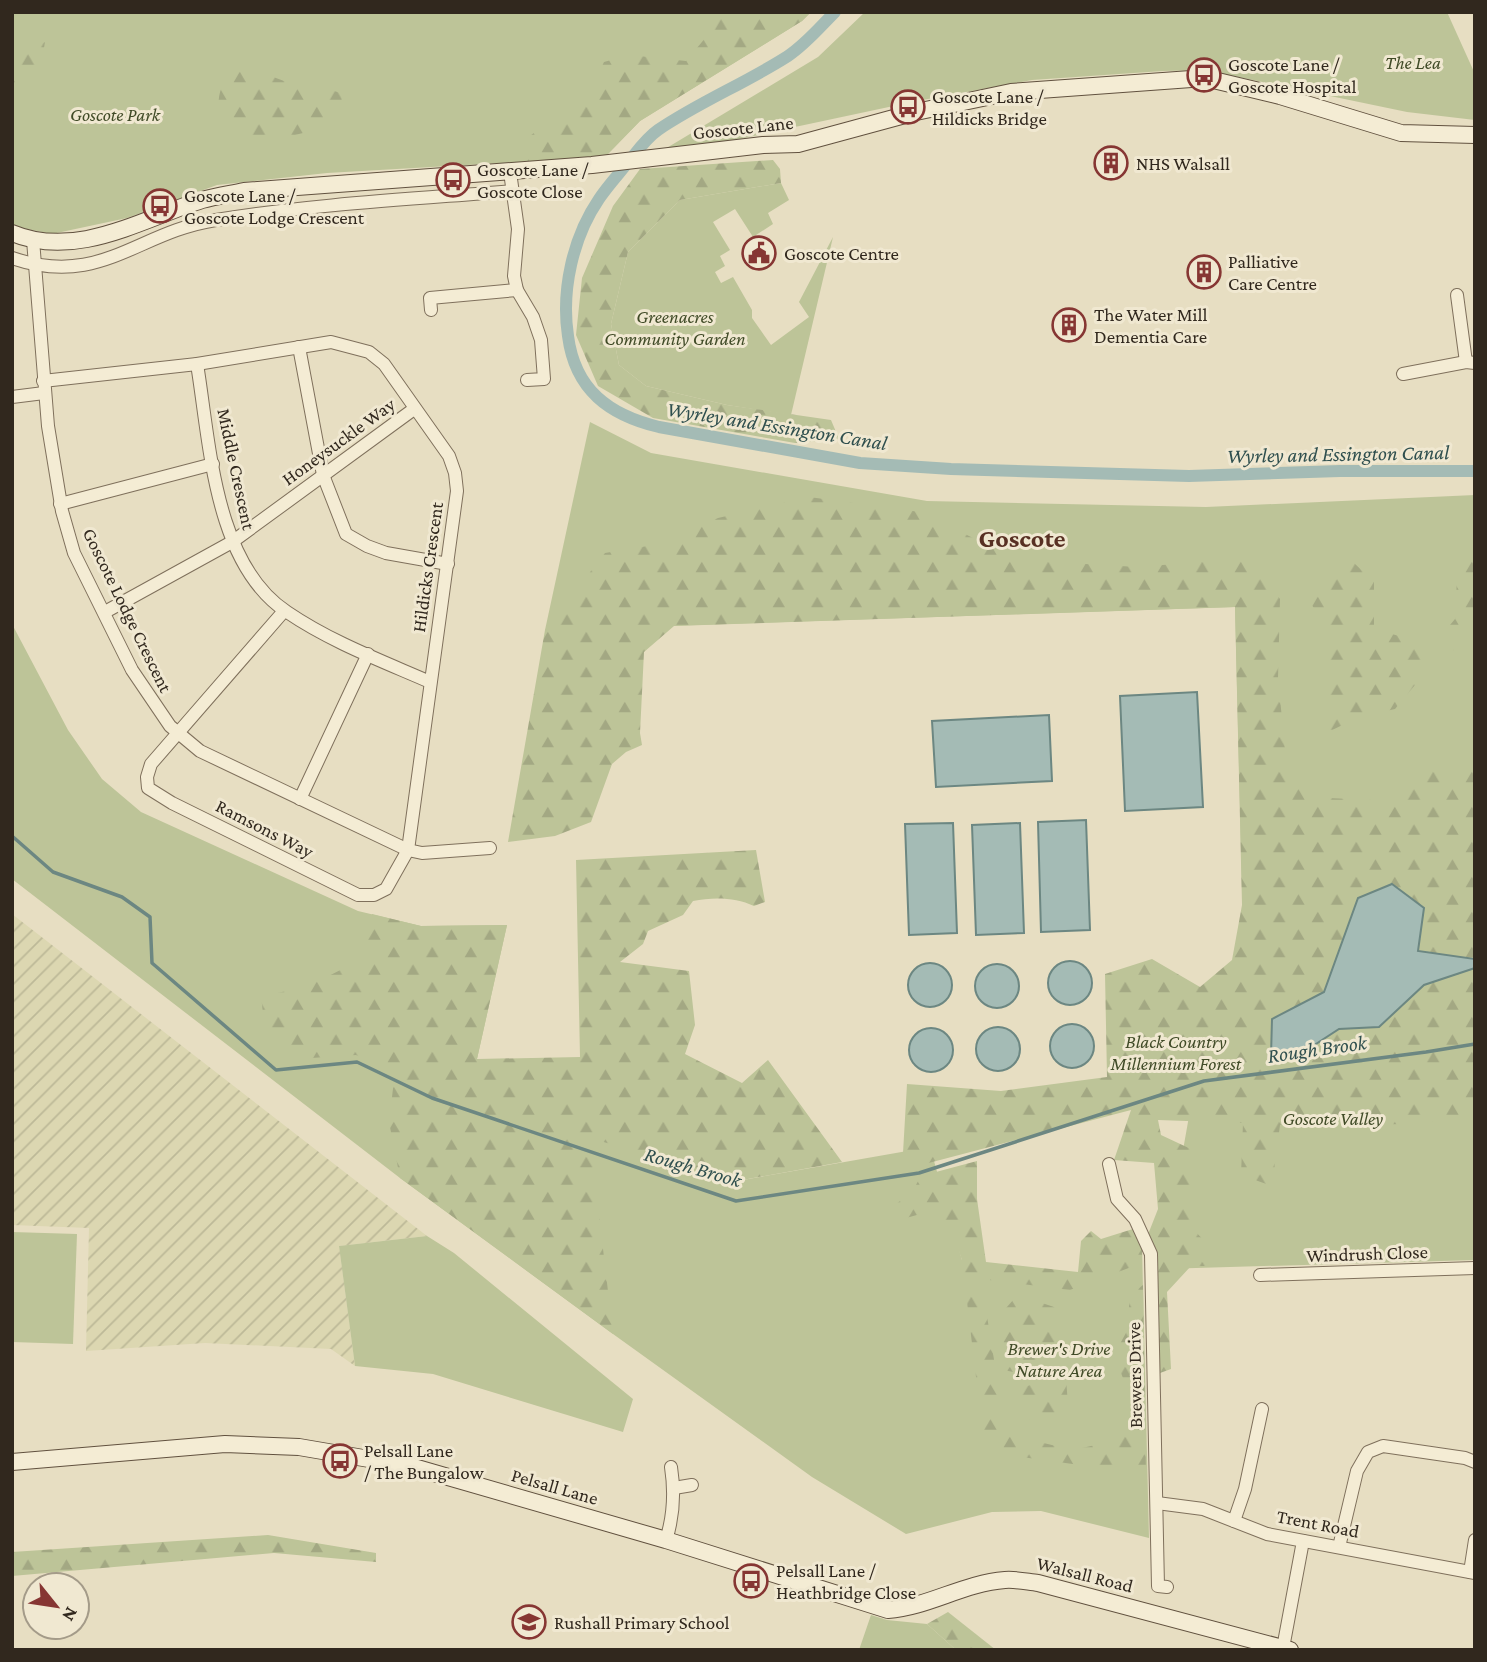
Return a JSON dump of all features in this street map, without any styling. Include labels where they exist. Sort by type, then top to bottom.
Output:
[{"type":"street","name":"Goscote Lane","points":[[12,233],[33,240],[53,242],[102,237],[203,200],[244,191],[510,172],[798,144],[916,112],[1011,92],[1205,78],[1280,96],[1401,133],[1475,135]]},
{"type":"street","points":[[510,172],[518,229],[514,276],[517,290],[533,317],[541,340],[544,365],[544,379],[527,380]]},
{"type":"street","points":[[334,183],[337,204]]},
{"type":"street","points":[[12,258],[34,265],[91,265],[167,234],[212,220],[337,204],[512,191]]},
{"type":"street","name":"Goscote Lodge Crescent","points":[[33,240],[44,387],[60,504],[74,553],[132,670],[154,706],[178,733],[200,751],[408,850],[422,853],[490,848]]},
{"type":"street","points":[[431,310],[430,298],[517,290]]},
{"type":"street","points":[[1403,374],[1470,363],[1457,295]]},
{"type":"street","name":"Hildicks Crescent","points":[[12,397],[44,387],[331,342],[369,352],[384,364],[449,456],[457,491],[408,850]]},
{"type":"street","points":[[299,347],[323,475],[346,534],[367,547],[386,553],[448,564]]},
{"type":"street","name":"Middle Crescent","points":[[197,364],[219,500],[232,542],[252,577],[284,611],[324,635],[430,682]]},
{"type":"street","name":"Honeysuckle Way","points":[[104,612],[232,542],[414,409]]},
{"type":"street","points":[[60,504],[213,464]]},
{"type":"street","points":[[178,733],[284,611]]},
{"type":"street","points":[[300,799],[368,654]]},
{"type":"street","name":"Ramsons Way","points":[[178,733],[151,764],[147,777],[148,788],[172,803],[358,895],[374,895],[386,889],[408,850]]},
{"type":"street","name":"Brewers Drive","points":[[1109,1164],[1117,1199],[1135,1220],[1150,1254],[1158,1586],[1167,1587]]},
{"type":"street","name":"Windrush Close","points":[[1260,1276],[1475,1268]]},
{"type":"street","points":[[1234,1521],[1245,1489],[1245,1455],[1262,1409]]},
{"type":"street","name":"Pelsall Lane","points":[[12,1462],[225,1444],[299,1447],[410,1466],[666,1540],[870,1606]]},
{"type":"street","points":[[1339,1547],[1357,1471],[1368,1452],[1383,1446],[1465,1458],[1475,1462]]},
{"type":"street","points":[[666,1540],[674,1507],[671,1467]]},
{"type":"street","points":[[674,1488],[692,1485]]},
{"type":"street","name":"Trent Road","points":[[1157,1503],[1203,1509],[1267,1534],[1473,1573]]},
{"type":"street","points":[[1287,1649],[1303,1541]]},
{"type":"street","points":[[1473,1573],[1475,1541]]},
{"type":"street","name":"Walsall Road","points":[[870,1606],[888,1610],[914,1605],[968,1587],[1007,1579],[1038,1583],[1259,1646],[1287,1649]]},
{"type":"shaded area","points":[[12,914],[427,1236],[339,1246],[355,1366],[331,1349],[205,1343],[86,1351],[89,1228],[12,1225]]},
{"type":"green space","name":"Goscote Park","points":[[12,12],[811,12],[802,21],[640,121],[605,157],[327,173],[217,185],[127,218],[52,234],[12,226]]},
{"type":"green space","points":[[695,12],[811,12],[802,21],[640,121],[605,157],[524,162],[523,142],[579,103],[592,87],[604,62],[629,55],[686,61],[712,30]]},
{"type":"green space","name":"The Lea","points":[[865,12],[1447,12],[1475,74],[1475,120],[1407,112],[1205,70],[1163,71],[1032,80],[917,101],[650,158],[818,57]]},
{"type":"green space","points":[[45,42],[40,70],[12,88],[12,57]]},
{"type":"green space","points":[[249,68],[300,87],[341,93],[343,109],[303,133],[254,145],[221,124],[219,111],[220,91],[227,79],[234,73]]},
{"type":"green space","points":[[773,160],[780,169],[781,183],[680,200],[628,252],[611,324],[619,365],[646,386],[727,405],[831,420],[839,439],[795,443],[653,418],[598,386],[576,335],[582,278],[613,206],[640,169]]},
{"type":"green space","name":"Greenacres Community Garden","points":[[781,183],[789,200],[768,213],[773,224],[753,237],[735,209],[713,222],[730,250],[720,256],[725,266],[715,272],[721,283],[733,277],[752,310],[752,318],[771,345],[809,317],[799,302],[833,237],[791,415],[727,405],[646,386],[619,365],[611,324],[628,252],[680,200]]},
{"type":"green space","name":"Goscote Valley","points":[[590,422],[651,453],[927,501],[1206,507],[1475,495],[1475,1260],[1162,1269],[1200,1054],[1244,969],[1235,607],[545,630]]},
{"type":"green space","name":"Black Country Millennium Forest","points":[[809,497],[920,512],[1018,560],[1137,567],[1253,558],[1280,599],[1278,678],[1287,770],[1306,797],[1394,801],[1423,768],[1475,766],[1475,959],[1418,951],[1358,898],[1324,992],[1273,1019],[1299,1055],[1339,1029],[1379,1027],[1424,985],[1475,968],[1475,1113],[1423,1124],[1280,1125],[1272,1186],[1241,1175],[1243,1123],[1158,1120],[1161,1135],[1193,1150],[1191,1227],[1215,1252],[1209,1266],[1191,1266],[1167,1292],[1171,1369],[1160,1373],[1153,1253],[1147,1237],[1158,1209],[1154,1163],[1114,1160],[1131,1110],[902,1170],[907,1084],[1001,1091],[1107,1077],[1105,974],[1152,959],[1200,987],[1232,960],[1242,905],[1235,607],[674,626],[644,652],[640,733],[642,745],[626,752],[612,764],[591,822],[555,836],[508,842],[545,630],[605,553],[666,543],[718,518]]},
{"type":"green space","points":[[1475,553],[1475,630],[1465,633],[1454,651],[1445,631],[1455,619],[1457,578]]},
{"type":"green space","points":[[1354,563],[1374,582],[1374,629],[1424,643],[1425,673],[1395,709],[1359,717],[1326,733],[1330,633],[1308,599],[1325,573]]},
{"type":"green space","name":"Brewer's Drive Nature Area","points":[[12,624],[68,730],[102,779],[141,812],[358,911],[421,926],[507,925],[468,1099],[737,1181],[930,1147],[962,1260],[1079,1273],[1142,1247],[1149,1538],[1041,1511],[992,1512],[906,1534],[812,1477],[400,1178],[12,879]]},
{"type":"green space","points":[[756,850],[765,902],[754,906],[724,899],[693,901],[683,915],[648,931],[643,944],[620,962],[689,971],[695,1025],[685,1054],[742,1083],[768,1060],[842,1162],[737,1181],[590,1138],[613,1334],[400,1178],[389,1122],[395,1072],[356,1055],[296,1059],[266,1039],[261,996],[314,982],[363,957],[372,914],[421,926],[507,925],[477,1059],[580,1057],[576,860]]},
{"type":"green space","points":[[977,1161],[977,1199],[986,1262],[1078,1272],[1081,1241],[1091,1231],[1101,1239],[1136,1228],[1142,1247],[1142,1263],[1070,1290],[981,1279],[1006,1434],[1073,1450],[1100,1444],[1117,1431],[1145,1424],[1146,1474],[985,1452],[962,1260],[953,1234],[924,1213],[906,1218],[892,1207],[912,1192],[921,1176]]},
{"type":"green space","points":[[12,1232],[77,1234],[73,1344],[12,1342]]},
{"type":"green space","points":[[427,1236],[454,1253],[633,1399],[623,1432],[433,1374],[355,1366],[339,1246]]},
{"type":"green space","points":[[1143,1285],[1145,1410],[1130,1396],[1114,1355],[1127,1331],[1130,1295]]},
{"type":"green space","points":[[1027,1298],[1057,1308],[1061,1324],[1056,1347],[1018,1373],[999,1369],[999,1316],[1014,1299]]},
{"type":"green space","points":[[1048,1371],[1059,1371],[1066,1378],[1068,1405],[1062,1421],[1042,1424],[1032,1421],[1017,1407],[1016,1390],[1033,1384]]},
{"type":"green space","points":[[268,1535],[376,1553],[376,1562],[274,1553],[69,1571],[21,1571],[21,1575],[12,1576],[12,1552]]},
{"type":"green space","points":[[948,1612],[996,1650],[956,1650],[927,1624]]},
{"type":"green space","points":[[871,1615],[887,1620],[927,1624],[956,1650],[859,1650]]},
{"type":"water","points":[[1197,692],[1203,807],[1125,811],[1120,696]]},
{"type":"water","points":[[1049,715],[1052,781],[936,787],[932,721]]},
{"type":"water","points":[[1086,820],[1090,930],[1041,932],[1038,822]]},
{"type":"water","points":[[953,823],[957,933],[909,935],[905,824]]},
{"type":"water","points":[[1020,823],[1024,933],[976,935],[972,825]]},
{"type":"water","points":[[1392,884],[1424,908],[1418,951],[1475,959],[1475,968],[1424,985],[1379,1027],[1339,1029],[1299,1055],[1271,1056],[1272,1019],[1324,992],[1358,898]]},
{"type":"water","points":[[1070,961],[1085,968],[1092,983],[1085,998],[1070,1005],[1055,998],[1048,983],[1055,968]]},
{"type":"water","points":[[930,963],[945,970],[952,985],[945,1000],[930,1007],[915,1000],[908,985],[915,970]]},
{"type":"water","points":[[997,964],[1012,971],[1019,986],[1012,1001],[997,1008],[982,1001],[975,986],[982,971]]},
{"type":"water","points":[[1072,1024],[1087,1031],[1094,1046],[1087,1061],[1072,1068],[1057,1061],[1050,1046],[1057,1031]]},
{"type":"water","points":[[998,1027],[1013,1034],[1020,1049],[1013,1064],[998,1071],[983,1064],[976,1049],[983,1034]]},
{"type":"water","points":[[931,1028],[946,1035],[953,1050],[946,1065],[931,1072],[916,1065],[909,1050],[916,1035]]},
{"type":"waterway","name":"Wyrley and Essington Canal","points":[[835,12],[788,56],[690,110],[653,134],[609,186],[590,214],[571,264],[566,318],[572,355],[578,371],[597,397],[610,407],[641,422],[659,427],[860,463],[951,469],[1189,476],[1340,471],[1475,471]]},
{"type":"waterway","name":"Rough Brook","points":[[12,836],[53,872],[122,897],[150,917],[152,963],[276,1070],[357,1062],[432,1098],[736,1201],[919,1173],[1204,1081],[1475,1044]]},
{"type":"place","name":"Goscote Lane / Goscote Hospital","points":[[1204,75]]},
{"type":"place","name":"Goscote Lane / Hildicks Bridge","points":[[908,107]]},
{"type":"place","name":"NHS Walsall","points":[[1111,163]]},
{"type":"place","name":"Goscote Lane / Goscote Close","points":[[453,180]]},
{"type":"place","name":"Goscote Lane / Goscote Lodge Crescent","points":[[160,206]]},
{"type":"place","name":"Goscote Centre","points":[[759,253]]},
{"type":"place","name":"Palliative Care Centre","points":[[1204,272]]},
{"type":"place","name":"The Water Mill Dementia Care","points":[[1069,325]]},
{"type":"place","name":"Pelsall Lane / The Bungalow","points":[[340,1461]]},
{"type":"place","name":"Pelsall Lane / Heathbridge Close","points":[[751,1581]]},
{"type":"place","name":"Rushall Primary School","points":[[529,1622]]},
{"type":"district","name":"Goscote","points":[[1022,538]]}]
